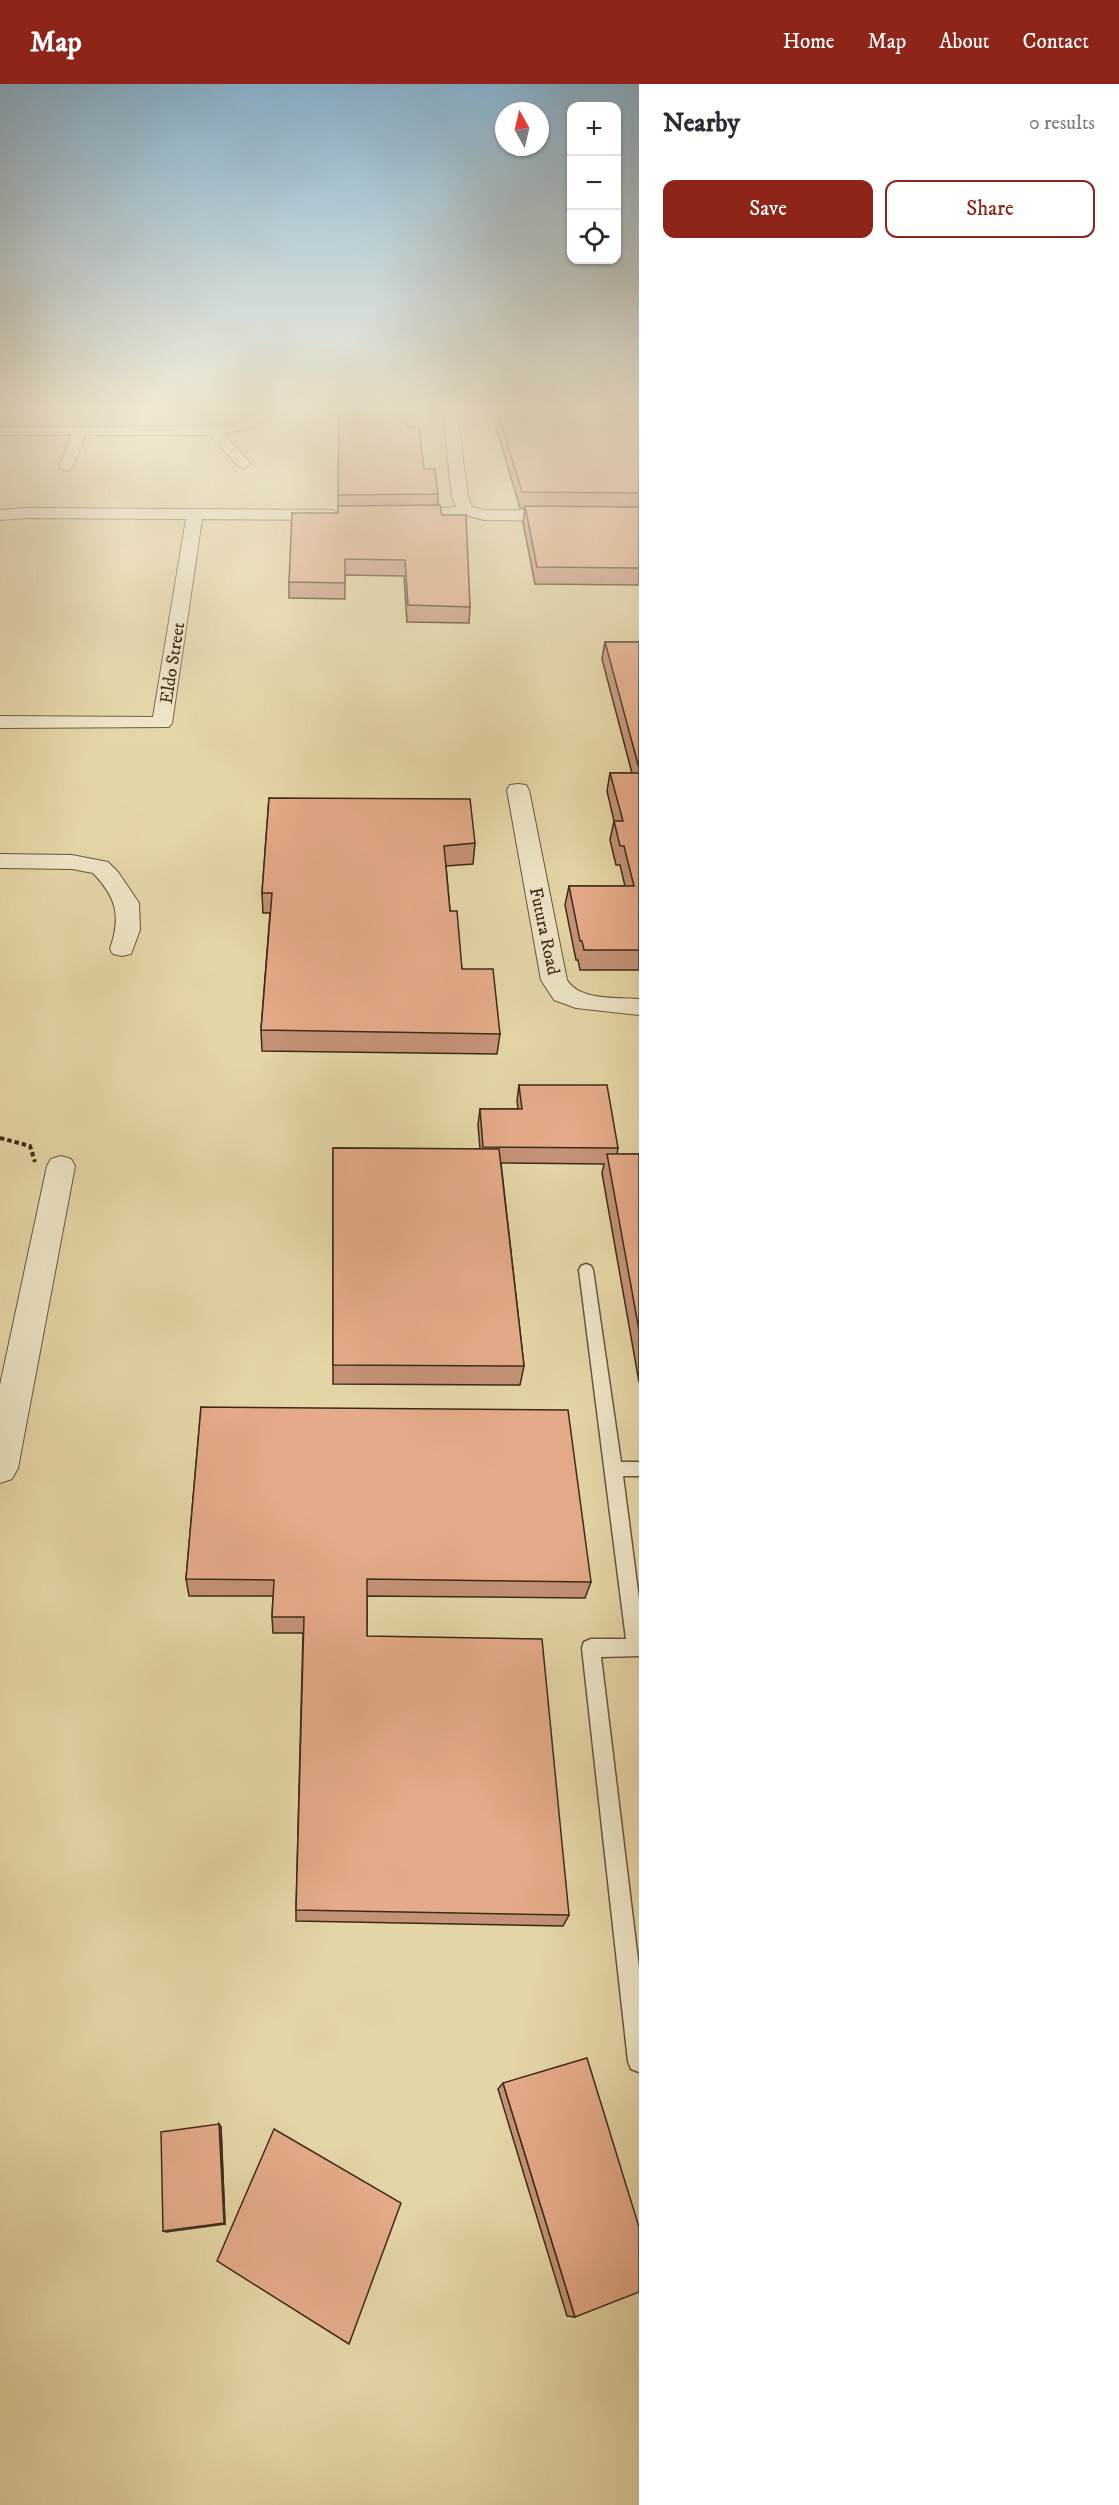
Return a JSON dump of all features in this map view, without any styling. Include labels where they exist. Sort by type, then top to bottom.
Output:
[{"type":"street","name":"Eldo Street","points":[[0,722],[162,723],[194,519]]},
{"type":"street","name":"Futura Road","points":[[518,790],[554,980],[563,994],[585,1002],[639,1007]]},
{"type":"street","points":[[100,867],[120,854]]},
{"type":"street","points":[[0,861],[72,862],[100,867],[110,877],[127,903],[128,930],[122,949]]},
{"type":"street","points":[[0,1468],[60,1170]]},
{"type":"lane","points":[[586,1270],[636,1648],[591,1648],[639,2061]]},
{"type":"lane","points":[[614,1469],[639,1469]]},
{"type":"path","points":[[0,1138],[30,1146],[36,1166],[60,1170]]},
{"type":"building","points":[[292,519],[466,519],[470,607],[408,605],[405,560],[345,559],[345,583],[289,582]]},
{"type":"building","points":[[528,519],[639,519],[639,568],[537,567]]},
{"type":"building","points":[[605,642],[639,642],[639,768]]},
{"type":"building","points":[[610,773],[639,773],[639,950],[584,950],[582,941],[580,941],[569,886],[634,886],[624,846],[620,846],[614,821],[623,821]]},
{"type":"building","points":[[269,798],[470,799],[475,843],[444,846],[450,911],[457,911],[462,969],[493,969],[500,1034],[261,1030],[272,893],[262,893]]},
{"type":"building","points":[[519,1085],[607,1085],[618,1148],[483,1147],[480,1109],[522,1109]]},
{"type":"building","points":[[333,1148],[499,1149],[524,1366],[333,1365]]},
{"type":"building","points":[[607,1154],[639,1154],[639,1330]]},
{"type":"building","points":[[201,1407],[568,1410],[591,1582],[367,1579],[367,1636],[542,1639],[569,1915],[296,1910],[304,1617],[272,1617],[274,1580],[186,1579]]},
{"type":"building","points":[[587,2058],[639,2227],[639,2292],[575,2317],[503,2083]]},
{"type":"building","points":[[219,2124],[224,2223],[163,2231],[161,2132]]},
{"type":"building","points":[[274,2129],[401,2203],[349,2344],[217,2261]]}]
